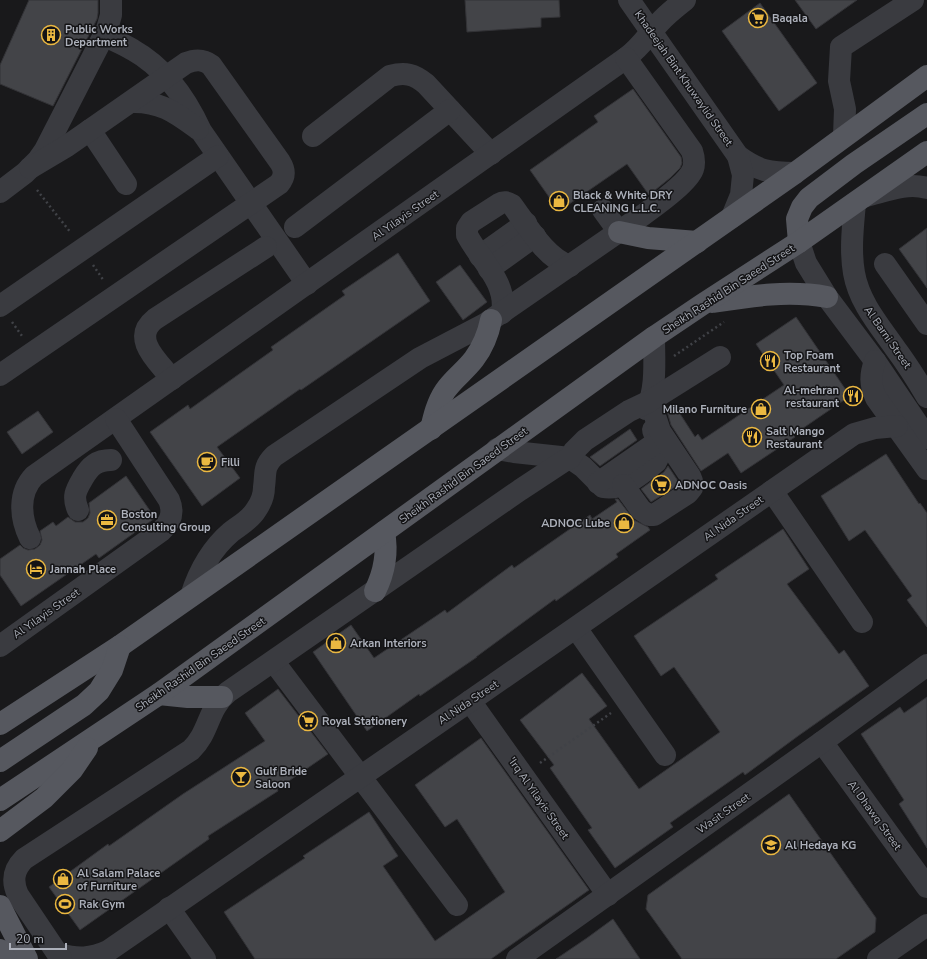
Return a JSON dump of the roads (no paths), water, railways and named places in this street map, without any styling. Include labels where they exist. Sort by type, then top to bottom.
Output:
[{"type":"main road","points":[[4,719],[120,646],[697,242],[927,76]]},
{"type":"main road","points":[[800,242],[797,219],[802,207],[809,198],[927,114]]},
{"type":"main road","name":"Sheikh Rashid Bin Saeed Street","points":[[0,800],[159,694],[654,337],[800,242],[927,152]]},
{"type":"main road","points":[[620,232],[648,238],[697,242]]},
{"type":"main road","points":[[703,304],[758,295],[781,293],[812,294],[827,297]]},
{"type":"main road","points":[[431,429],[438,403],[453,380],[473,360],[482,348],[496,317]]},
{"type":"main road","points":[[375,591],[384,568],[386,556],[384,532]]},
{"type":"main road","points":[[0,761],[84,705],[99,691],[112,670],[120,646]]},
{"type":"main road","points":[[159,694],[188,697],[222,697]]},
{"type":"main road","points":[[0,831],[44,798],[72,770],[94,737]]},
{"type":"main road","points":[[0,906],[27,959]]},
{"type":"main road","points":[[0,950],[6,959]]},
{"type":"street","points":[[28,171],[38,160],[51,140],[106,29],[111,15],[110,0]]},
{"type":"street","name":"Khadeejah Bint Khuwaylid Street","points":[[629,0],[738,156],[753,167],[776,173],[794,173]]},
{"type":"street","name":"Al Yilayis Street","points":[[30,538],[22,519],[23,499],[35,489],[45,469],[637,50],[667,14],[686,0]]},
{"type":"street","points":[[844,136],[845,109],[839,81],[841,47],[913,0]]},
{"type":"street","points":[[103,35],[137,53],[160,70],[166,77],[186,102],[201,131],[307,284]]},
{"type":"street","points":[[191,596],[202,568],[210,555],[220,543],[250,518],[256,511],[263,496],[264,472],[266,466],[274,456],[411,364],[435,350],[468,334],[496,317],[620,232],[643,215],[691,174],[695,163],[692,151],[626,58]]},
{"type":"street","points":[[0,192],[28,171],[166,77],[196,59],[207,62],[211,65],[280,162],[284,170],[284,174],[279,184],[0,375]]},
{"type":"street","points":[[313,136],[390,76],[409,74],[418,78],[491,154]]},
{"type":"street","points":[[131,102],[151,103],[169,109],[201,131]]},
{"type":"street","points":[[295,227],[450,110]]},
{"type":"street","points":[[90,130],[126,184]]},
{"type":"street","points":[[0,306],[218,156]]},
{"type":"street","name":"Khadeejah Bint Khuwaylid Street","points":[[732,217],[741,195],[743,175],[738,156]]},
{"type":"street","points":[[858,200],[904,186],[910,185],[927,188]]},
{"type":"street","name":"Al Barni Street","points":[[858,200],[852,238],[854,273],[859,290],[866,307],[920,371],[927,397]]},
{"type":"street","points":[[496,317],[503,306],[502,293],[500,286],[467,235],[467,228],[474,220],[499,204],[505,202],[512,205],[530,230],[554,258],[570,266]]},
{"type":"street","points":[[603,210],[620,232]]},
{"type":"street","points":[[484,262],[530,230]]},
{"type":"street","points":[[800,242],[806,264],[827,297],[875,362],[927,438]]},
{"type":"street","points":[[172,379],[148,348],[144,337],[148,327],[155,319],[266,247]]},
{"type":"street","points":[[885,264],[927,324]]},
{"type":"street","points":[[498,449],[570,458],[584,467],[603,487],[610,488],[617,488],[623,485],[656,462],[660,450],[652,421],[650,401],[653,377],[654,337]]},
{"type":"street","points":[[60,957],[14,887],[14,878],[19,864],[24,859],[191,750],[202,737],[214,708],[222,697],[526,486],[564,461],[594,451],[634,422],[646,409],[650,401],[720,357]]},
{"type":"street","points":[[875,362],[871,385],[876,398],[927,469]]},
{"type":"street","name":"Al Nida Street","points":[[854,434],[876,398]]},
{"type":"street","points":[[623,485],[641,510],[649,515],[659,513],[688,493],[692,488],[690,476],[660,431],[650,401]]},
{"type":"street","name":"Al Yilayis Street","points":[[0,646],[161,531],[169,523],[172,511],[169,500],[116,419]]},
{"type":"street","name":"Al Nida Street","points":[[60,957],[89,958],[104,955],[169,908],[576,628],[854,434],[875,428],[897,426]]},
{"type":"street","points":[[598,483],[657,442]]},
{"type":"street","points":[[78,510],[75,494],[76,488],[83,479],[102,470],[111,460],[132,445]]},
{"type":"street","name":"Al Nida Street","points":[[772,491],[862,622]]},
{"type":"street","points":[[576,628],[665,755]]},
{"type":"street","points":[[274,662],[457,905]]},
{"type":"street","name":"Wasit Street","points":[[517,959],[822,742],[927,665]]},
{"type":"street","name":"'Irq Al Yilayis Street","points":[[470,701],[608,895]]},
{"type":"street","name":"Al Dhawq Street","points":[[822,742],[927,887]]},
{"type":"street","points":[[169,908],[205,959]]},
{"type":"street","points":[[878,959],[927,925]]},
{"type":"place","name":"Baqala","points":[[758,18]]},
{"type":"place","name":"Public Works Department","points":[[51,35]]},
{"type":"place","name":"Black & White DRY CLEANING L.L.C.","points":[[559,201]]},
{"type":"place","name":"Top Foam Restaurant","points":[[770,361]]},
{"type":"place","name":"Al-mehran restaurant","points":[[853,396]]},
{"type":"place","name":"Milano Furniture","points":[[761,409]]},
{"type":"place","name":"Salt Mango Restaurant","points":[[752,437]]},
{"type":"place","name":"Filli","points":[[207,462]]},
{"type":"place","name":"ADNOC Oasis","points":[[661,485]]},
{"type":"place","name":"Boston Consulting Group","points":[[107,520]]},
{"type":"place","name":"ADNOC Lube","points":[[624,523]]},
{"type":"place","name":"Jannah Place","points":[[36,569]]},
{"type":"place","name":"Arkan Interiors","points":[[336,643]]},
{"type":"place","name":"Royal Stationery","points":[[308,721]]},
{"type":"place","name":"Gulf Bride Saloon","points":[[241,777]]},
{"type":"place","name":"Al Hedaya KG","points":[[771,845]]},
{"type":"place","name":"Al Salam Palace of Furniture","points":[[63,879]]},
{"type":"place","name":"Rak Gym","points":[[65,904]]}]
